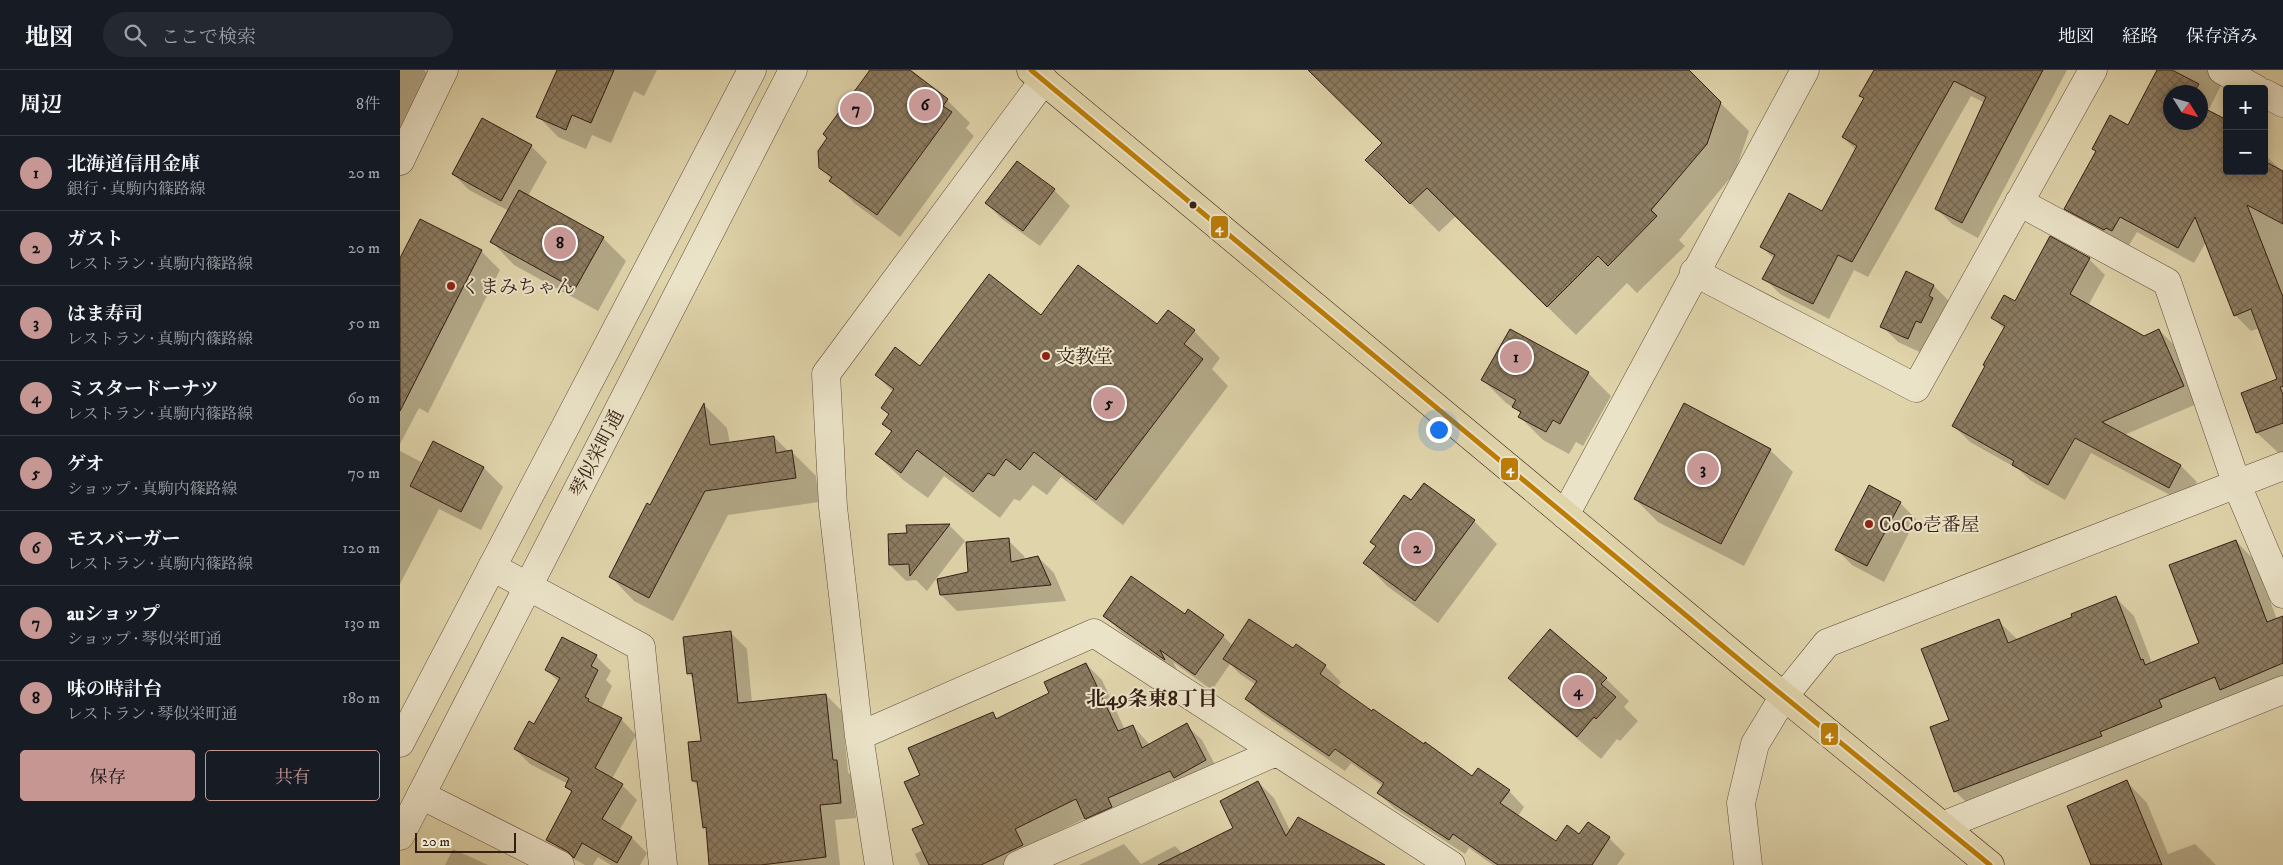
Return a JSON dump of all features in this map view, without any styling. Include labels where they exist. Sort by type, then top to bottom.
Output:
[{"type":"main road","points":[[1038,75],[1565,515],[1990,865]]},
{"type":"street","points":[[400,161],[444,70]]},
{"type":"street","name":"琴似栄町通","points":[[400,743],[752,70]]},
{"type":"street","name":"琴似栄町通","points":[[400,836],[793,70]]},
{"type":"street","points":[[1565,515],[1694,272],[1805,70]]},
{"type":"street","points":[[1694,272],[1916,388],[2093,70]]},
{"type":"street","points":[[2222,70],[2249,85]]},
{"type":"street","points":[[879,865],[859,736],[833,507],[826,374],[1038,75]]},
{"type":"street","points":[[2268,95],[2283,103]]},
{"type":"street","points":[[2019,202],[2167,282],[2237,485],[2283,594]]},
{"type":"street","points":[[1748,865],[1740,803],[1755,744],[1784,696],[1827,643],[2283,466]]},
{"type":"street","points":[[492,567],[641,647],[663,865]]},
{"type":"street","points":[[859,736],[1094,633],[1451,865]]},
{"type":"street","points":[[1942,826],[2283,690]]},
{"type":"street","points":[[1018,865],[1276,752]]},
{"type":"street","points":[[421,795],[560,865]]},
{"type":"building","points":[[557,70],[614,70],[591,123],[572,115],[566,130],[536,117]]},
{"type":"building","points":[[870,70],[910,70],[948,99],[943,106],[952,112],[877,215],[829,181],[832,177],[819,168],[818,151],[827,138],[823,134]]},
{"type":"building","points":[[1308,70],[1689,70],[1721,102],[1707,144],[1651,210],[1657,216],[1608,266],[1598,256],[1547,307],[1427,188],[1410,204],[1365,160],[1382,143]]},
{"type":"building","points":[[1874,70],[2043,70],[1962,223],[1935,209],[1986,97],[1954,81],[1852,262],[1838,255],[1813,304],[1762,279],[1775,255],[1760,247],[1789,193],[1822,211],[1857,146],[1842,137],[1864,98],[1859,96]]},
{"type":"building","points":[[2157,70],[2172,70],[2199,84],[2163,85],[2163,130],[2208,130],[2208,110],[2223,118],[2223,175],[2268,175],[2268,163],[2283,171],[2283,224],[2247,205],[2283,297],[2283,386],[2280,387],[2283,395],[2283,423],[2256,433],[2241,393],[2277,379],[2251,309],[2234,316],[2195,217],[2178,248],[2120,217],[2112,231],[2106,228],[2104,230],[2064,209],[2096,151],[2092,149],[2110,115],[2128,125]]},
{"type":"building","points":[[482,118],[532,145],[501,201],[452,174]]},
{"type":"building","points":[[1017,161],[1055,189],[1023,231],[985,203]]},
{"type":"building","points":[[519,190],[604,237],[575,289],[490,242]]},
{"type":"building","points":[[420,219],[482,250],[400,411],[400,258]]},
{"type":"building","points":[[2050,236],[2090,258],[2070,294],[2144,336],[2159,329],[2184,386],[2102,422],[2181,465],[2169,488],[2075,438],[2048,485],[2012,465],[2014,461],[1952,426],[2005,326],[1991,318],[2004,295],[2015,301]]},
{"type":"building","points":[[1078,265],[1157,324],[1168,310],[1195,330],[1184,344],[1203,359],[1096,500],[1034,452],[1020,470],[1006,459],[994,476],[988,473],[973,492],[917,450],[901,473],[875,454],[892,431],[882,424],[889,414],[881,408],[894,389],[875,375],[895,347],[920,366],[989,274],[1041,315]]},
{"type":"building","points":[[1906,271],[1934,285],[1929,296],[1933,298],[1921,323],[1916,321],[1908,339],[1880,327]]},
{"type":"building","points":[[1510,329],[1589,372],[1560,424],[1553,420],[1546,432],[1518,417],[1521,412],[1512,407],[1516,400],[1481,380]]},
{"type":"building","points":[[704,403],[710,445],[774,436],[776,453],[792,450],[796,478],[705,491],[649,598],[609,577],[647,503],[650,505]]},
{"type":"building","points":[[1684,403],[1771,449],[1721,544],[1634,499]]},
{"type":"building","points":[[433,441],[484,467],[461,512],[410,486]]},
{"type":"building","points":[[1424,483],[1475,520],[1415,601],[1363,563],[1376,546],[1370,542],[1404,495],[1411,500]]},
{"type":"building","points":[[1869,485],[1901,502],[1867,566],[1835,550]]},
{"type":"building","points":[[950,524],[910,576],[909,564],[889,565],[888,534],[907,533],[906,525]]},
{"type":"building","points":[[1009,538],[1011,562],[1038,556],[1051,585],[940,595],[937,579],[968,572],[966,542]]},
{"type":"building","points":[[2236,540],[2267,622],[2283,616],[2283,663],[2220,690],[2215,677],[2159,700],[2162,707],[2100,732],[2102,736],[1954,792],[1930,727],[1949,720],[1921,649],[1999,619],[2008,643],[2072,617],[2071,614],[2116,596],[2141,660],[2143,659],[2145,665],[2199,643],[2169,565]]},
{"type":"building","points":[[1131,576],[1185,614],[1188,609],[1224,635],[1195,675],[1160,650],[1165,660],[1103,616]]},
{"type":"building","points":[[1249,619],[1293,648],[1296,644],[1326,665],[1320,674],[1372,711],[1373,709],[1424,744],[1425,742],[1472,776],[1478,768],[1510,790],[1500,803],[1556,841],[1567,825],[1579,834],[1588,822],[1610,837],[1592,865],[1498,865],[1453,834],[1449,840],[1377,793],[1384,783],[1335,749],[1329,756],[1245,699],[1257,681],[1223,659]]},
{"type":"building","points":[[1550,629],[1607,678],[1601,684],[1616,697],[1596,719],[1594,717],[1577,737],[1508,678]]},
{"type":"building","points":[[731,631],[738,703],[826,694],[833,760],[837,760],[841,803],[820,805],[826,857],[761,865],[709,865],[706,827],[703,828],[697,781],[692,781],[688,742],[701,741],[692,673],[687,674],[683,637]]},
{"type":"building","points":[[562,637],[597,655],[591,666],[598,670],[585,697],[589,699],[588,701],[622,718],[595,768],[623,784],[602,819],[632,837],[617,863],[582,843],[574,858],[567,851],[546,840],[572,791],[565,787],[569,778],[514,749],[529,721],[534,724],[560,678],[545,670]]},
{"type":"building","points":[[1086,663],[1118,731],[1133,725],[1142,748],[1187,723],[1206,760],[1174,778],[1170,771],[1108,798],[1112,807],[1085,819],[1076,799],[1015,829],[1023,845],[981,865],[929,865],[912,829],[924,824],[904,782],[920,775],[908,748],[993,712],[996,719],[1049,693],[1044,682]]},
{"type":"building","points":[[2127,780],[2162,865],[2091,865],[2067,806]]},
{"type":"building","points":[[1258,781],[1286,836],[1298,817],[1385,865],[1158,865],[1233,828],[1220,801]]},
{"type":"transit line","name":"4","points":[[1031,70],[1748,667],[1990,865]]},
{"type":"place","name":"モスバーガー","points":[[925,105]]},
{"type":"place","name":"auショップ","points":[[856,109]]},
{"type":"place","name":"味の時計台","points":[[560,243]]},
{"type":"place","name":"くまみちゃん","points":[[451,286]]},
{"type":"place","name":"文教堂","points":[[1046,356]]},
{"type":"place","name":"北海道信用金庫","points":[[1516,357]]},
{"type":"place","name":"ゲオ","points":[[1109,403]]},
{"type":"place","name":"はま寿司","points":[[1703,469]]},
{"type":"place","name":"CoCo壱番屋","points":[[1869,524]]},
{"type":"place","name":"ガスト","points":[[1417,548]]},
{"type":"place","name":"ミスタードーナツ","points":[[1578,691]]},
{"type":"district","name":"北49条東8丁目","points":[[1152,698]]}]
